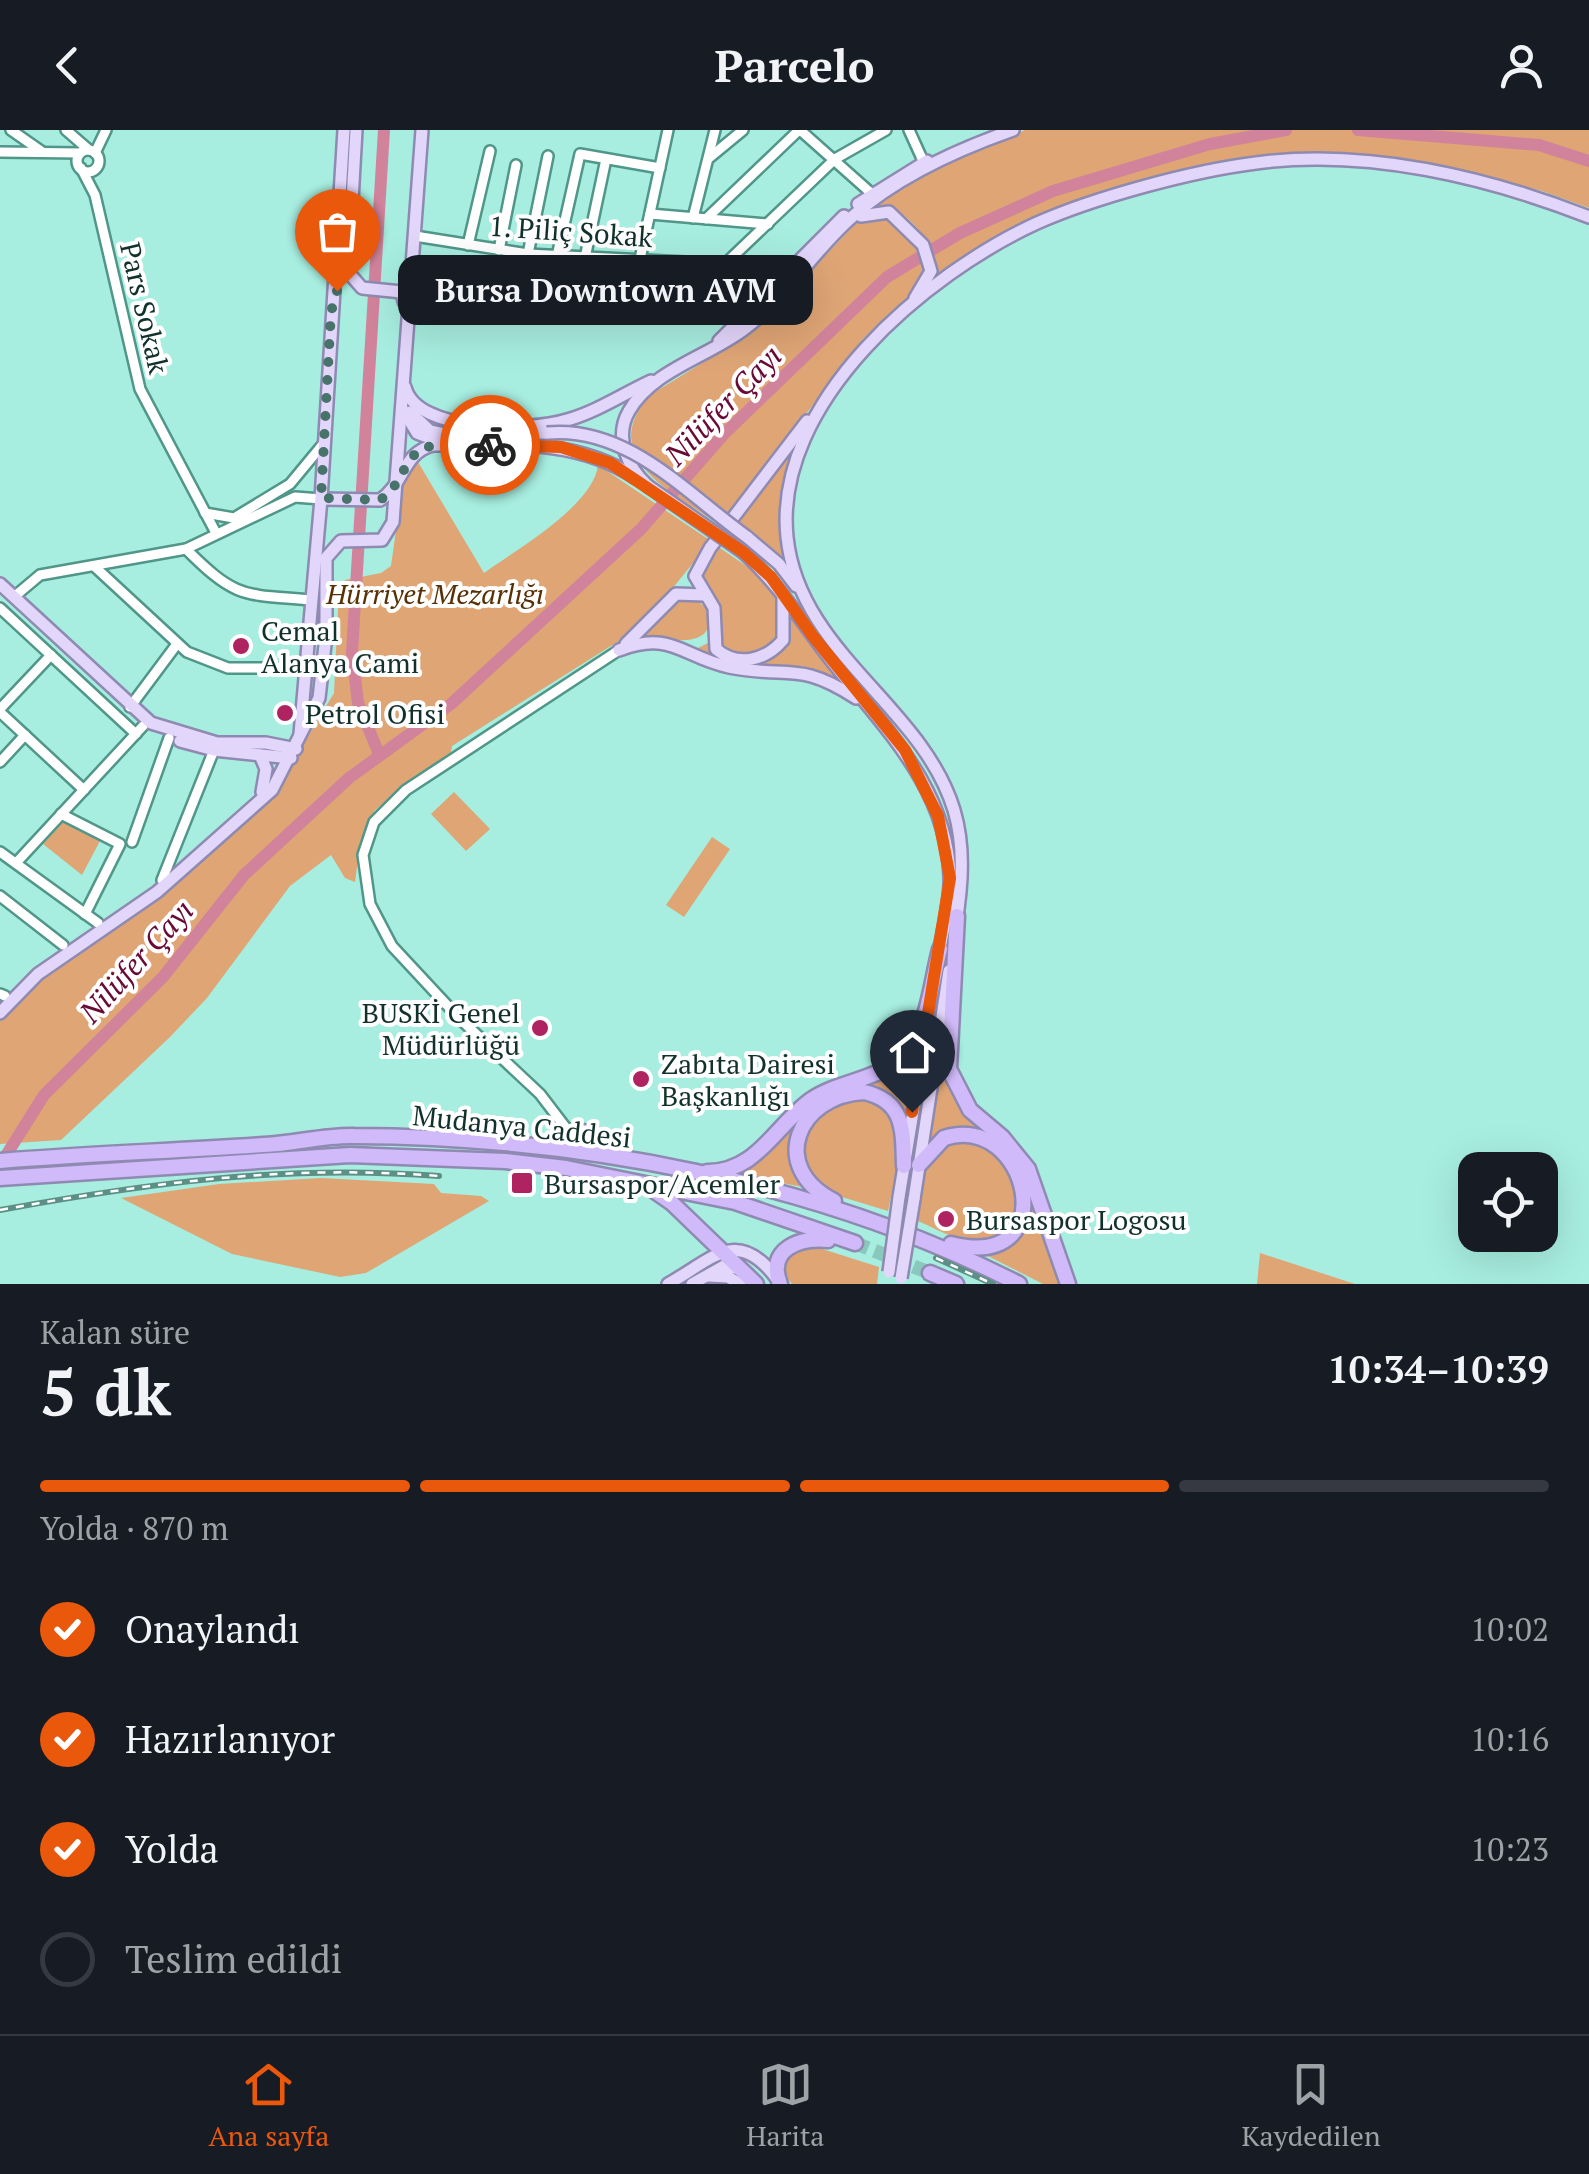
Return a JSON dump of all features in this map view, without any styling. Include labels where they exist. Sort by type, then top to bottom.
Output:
[{"type":"highway","points":[[957,916],[949,1069],[970,1110],[1002,1137],[1028,1169],[1068,1284]]},
{"type":"highway","points":[[584,1132],[602,1150],[661,1167],[712,1172],[737,1168],[750,1161],[808,1102],[832,1086],[886,1068],[905,1054],[920,1028],[940,949]]},
{"type":"highway","points":[[862,1215],[808,1187],[798,1171],[795,1150],[809,1119],[842,1095],[876,1094],[900,1115],[912,1166],[944,1138],[978,1136],[1002,1152],[1018,1177],[1025,1201],[1013,1236],[990,1248],[957,1246],[916,1235]]},
{"type":"highway","name":"Mudanya Caddesi","points":[[0,1157],[294,1144],[349,1136],[511,1144],[661,1167],[862,1215],[916,1235],[1019,1284]]},
{"type":"highway","name":"Mudanya Caddesi","points":[[0,1178],[129,1166],[400,1154],[540,1164],[735,1202],[855,1243],[794,1242],[778,1258],[778,1282]]},
{"type":"highway","points":[[640,1181],[672,1203],[741,1276],[756,1284]]},
{"type":"highway","points":[[930,1273],[956,1284]]},
{"type":"main road","points":[[0,1014],[63,953],[157,892],[224,836],[272,790],[302,730],[344,130]]},
{"type":"main road","points":[[331,312],[348,263],[356,130]]},
{"type":"main road","points":[[2,997],[63,944],[162,880],[262,792],[311,721],[323,681],[326,558],[336,543],[375,541],[390,530],[422,130]]},
{"type":"main road","points":[[702,355],[871,193],[994,130]]},
{"type":"main road","points":[[402,372],[414,407],[435,418],[537,425],[586,414],[673,371],[749,326],[851,218],[878,198],[944,160],[1013,130]]},
{"type":"main road","points":[[780,590],[786,609],[784,640],[760,658],[725,656],[714,640],[714,608],[704,596],[697,569],[873,339],[910,306],[988,250],[1037,223],[1173,181],[1258,162],[1376,163],[1526,193],[1589,216]]},
{"type":"main road","points":[[830,241],[867,212],[879,210],[898,216],[929,258],[927,282],[910,306]]},
{"type":"main road","points":[[348,263],[352,279],[362,288],[404,295],[397,372],[401,403],[417,433],[449,445]]},
{"type":"main road","points":[[648,486],[631,468],[623,426],[638,399],[673,371]]},
{"type":"main road","points":[[805,597],[787,540],[787,495],[799,452],[834,386]]},
{"type":"main road","points":[[402,388],[411,413],[430,431],[580,432],[608,438],[633,452],[780,564],[805,597],[827,637],[927,754],[944,786],[962,851],[957,916],[912,1166],[899,1196],[894,1280]]},
{"type":"main road","points":[[321,498],[380,500],[395,486],[404,465],[416,452],[449,445],[561,447],[610,463],[743,552],[780,590],[905,750],[938,816],[950,878],[912,1166],[914,1199],[894,1280]]},
{"type":"main road","points":[[618,650],[648,626],[676,594],[704,596]]},
{"type":"main road","points":[[5,595],[151,723],[217,743],[291,752]]},
{"type":"main road","points":[[5,595],[139,730],[214,750],[263,749]]},
{"type":"main road","points":[[681,646],[706,640],[716,621]]},
{"type":"main road","points":[[618,650],[661,640],[726,666],[806,672],[826,678],[866,704]]},
{"type":"main road","points":[[262,792],[266,769],[263,749]]},
{"type":"main road","points":[[703,1235],[703,1271]]},
{"type":"main road","points":[[692,1284],[723,1253],[752,1251],[778,1282]]},
{"type":"main road","points":[[668,1284],[724,1266],[741,1276]]},
{"type":"street","points":[[11,130],[43,152]]},
{"type":"street","points":[[66,130],[98,164],[95,195]]},
{"type":"street","points":[[81,168],[106,130]]},
{"type":"street","points":[[640,259],[668,130]]},
{"type":"street","points":[[693,218],[715,130]]},
{"type":"street","points":[[707,160],[742,130]]},
{"type":"street","points":[[706,219],[799,130],[871,193]]},
{"type":"street","points":[[725,264],[835,160],[886,130]]},
{"type":"street","points":[[909,130],[924,163]]},
{"type":"street","points":[[0,152],[88,152]]},
{"type":"street","points":[[468,246],[490,152]]},
{"type":"street","points":[[557,256],[580,154],[660,168]]},
{"type":"street","points":[[528,254],[548,156]]},
{"type":"street","points":[[585,258],[606,158]]},
{"type":"street","points":[[81,168],[90,171],[98,164]]},
{"type":"street","points":[[499,250],[516,165]]},
{"type":"street","points":[[81,168],[95,195]]},
{"type":"street","name":"Pars Sokak","points":[[95,195],[140,389],[216,533]]},
{"type":"street","points":[[650,214],[768,224]]},
{"type":"street","name":"1. Piliç Sokak","points":[[414,236],[528,254],[725,264],[785,272]]},
{"type":"street","points":[[205,512],[234,518],[290,484],[324,443]]},
{"type":"street","points":[[295,497],[319,518]]},
{"type":"street","points":[[16,863],[139,730],[51,655],[5,595],[40,576],[186,550],[295,497],[321,498]]},
{"type":"street","points":[[186,550],[222,586],[243,594],[312,600]]},
{"type":"street","points":[[94,566],[187,652],[228,668],[307,668]]},
{"type":"street","points":[[130,707],[177,644]]},
{"type":"street","points":[[584,1132],[566,1128],[540,1094],[459,1018],[392,946],[370,904],[363,855],[374,822],[406,790],[618,650]]},
{"type":"street","points":[[51,655],[0,710],[84,790]]},
{"type":"street","points":[[0,762],[24,735]]},
{"type":"street","points":[[132,842],[169,738]]},
{"type":"street","points":[[162,880],[214,750]]},
{"type":"street","points":[[61,814],[120,844],[85,914]]},
{"type":"street","points":[[0,842],[2,855],[98,924]]},
{"type":"street","points":[[2,903],[63,944]]},
{"type":"green space","points":[[1025,130],[1589,130],[1589,208],[1542,191],[1442,167],[1333,154],[1279,155],[1188,171],[1041,215],[931,284],[934,261],[921,233],[896,209],[871,207],[947,163]]},
{"type":"green space","points":[[885,215],[919,248],[926,271],[919,288],[863,339],[721,526],[648,472],[636,456],[631,438],[635,417],[650,395],[738,341],[764,320],[854,225],[866,216]]},
{"type":"green space","points":[[792,449],[779,526],[788,572],[729,531]]},
{"type":"green space","name":"Hürriyet Mezarlığı","points":[[413,462],[418,462],[484,573],[569,511],[583,496],[598,465],[711,541],[641,627],[452,746],[451,752],[375,810],[360,844],[355,882],[345,878],[331,855],[290,886],[207,998],[61,1140],[0,1144],[0,1018],[31,983],[198,863],[274,793],[334,693],[339,590],[345,580],[381,573],[391,566],[402,487]]},
{"type":"green space","points":[[717,546],[761,576],[782,605],[776,643],[763,650],[742,655],[722,643],[721,609],[701,575]]},
{"type":"green space","points":[[680,598],[696,599],[709,611],[705,633],[686,640],[639,639]]},
{"type":"green space","points":[[789,607],[841,684],[805,671],[732,662],[696,649],[710,642],[748,662],[786,642]]},
{"type":"green space","points":[[454,792],[490,829],[466,851],[431,814]]},
{"type":"green space","points":[[65,820],[101,839],[82,875],[43,844]]},
{"type":"green space","points":[[712,837],[730,849],[684,917],[666,905]]},
{"type":"green space","points":[[918,1043],[906,1115],[880,1091],[840,1093],[822,1102],[796,1131],[791,1149],[793,1168],[803,1187],[735,1174],[807,1109],[831,1093],[897,1066]]},
{"type":"green space","points":[[942,1056],[949,1080],[1020,1163],[1062,1284],[1043,1284],[984,1254],[1012,1241],[1028,1206],[1002,1154],[981,1134],[967,1131],[928,1146]]},
{"type":"green space","points":[[847,1098],[872,1098],[894,1113],[899,1158],[888,1211],[832,1194],[808,1178],[805,1149],[809,1129],[822,1114]]},
{"type":"green space","points":[[971,1139],[1006,1164],[1018,1201],[1013,1225],[1005,1235],[984,1243],[955,1237],[918,1221],[924,1178],[933,1157]]},
{"type":"green space","points":[[321,1178],[434,1184],[441,1193],[481,1196],[489,1201],[366,1273],[340,1277],[232,1254],[121,1198],[219,1184]]},
{"type":"green space","points":[[813,1246],[879,1267],[877,1284],[792,1284],[780,1270],[787,1251]]},
{"type":"green space","points":[[1260,1253],[1355,1284],[1257,1284]]},
{"type":"waterway","points":[[379,754],[358,703],[352,652],[384,130]]},
{"type":"waterway","name":"Nilüfer Çayı","points":[[0,1165],[44,1095],[163,977],[244,875],[349,778],[451,704],[641,529],[724,434],[887,277],[960,233],[1053,191],[1210,144],[1286,130]]},
{"type":"waterway","name":"Nilüfer Çayı","points":[[1358,130],[1539,145],[1589,161]]},
{"type":"tunnel","points":[[855,1243],[930,1273]]},
{"type":"railway","points":[[0,1210],[218,1178],[327,1172],[439,1176]]},
{"type":"railway","points":[[936,1258],[993,1284]]},
{"type":"way so far","points":[[337,291],[331,312],[321,498],[380,500],[387,497],[404,465],[423,447],[490,445]]},
{"type":"place","name":"Bursa Downtown AVM","points":[[337,291]]},
{"type":"place","name":"Cemal Alanya Cami","points":[[241,646]]},
{"type":"place","name":"Petrol Ofisi","points":[[285,713]]},
{"type":"place","name":"BUSKİ Genel Müdürlüğü","points":[[540,1028]]},
{"type":"place","name":"Zabıta Dairesi Başkanlığı","points":[[641,1079]]},
{"type":"place","name":"Bursaspor/Acemler","points":[[522,1183]]},
{"type":"place","name":"Bursaspor Logosu","points":[[946,1219]]},
{"type":"route","points":[[490,445],[561,447],[610,463],[743,552],[771,577],[812,635],[905,750],[926,784],[938,816],[950,878],[912,1112]]}]
